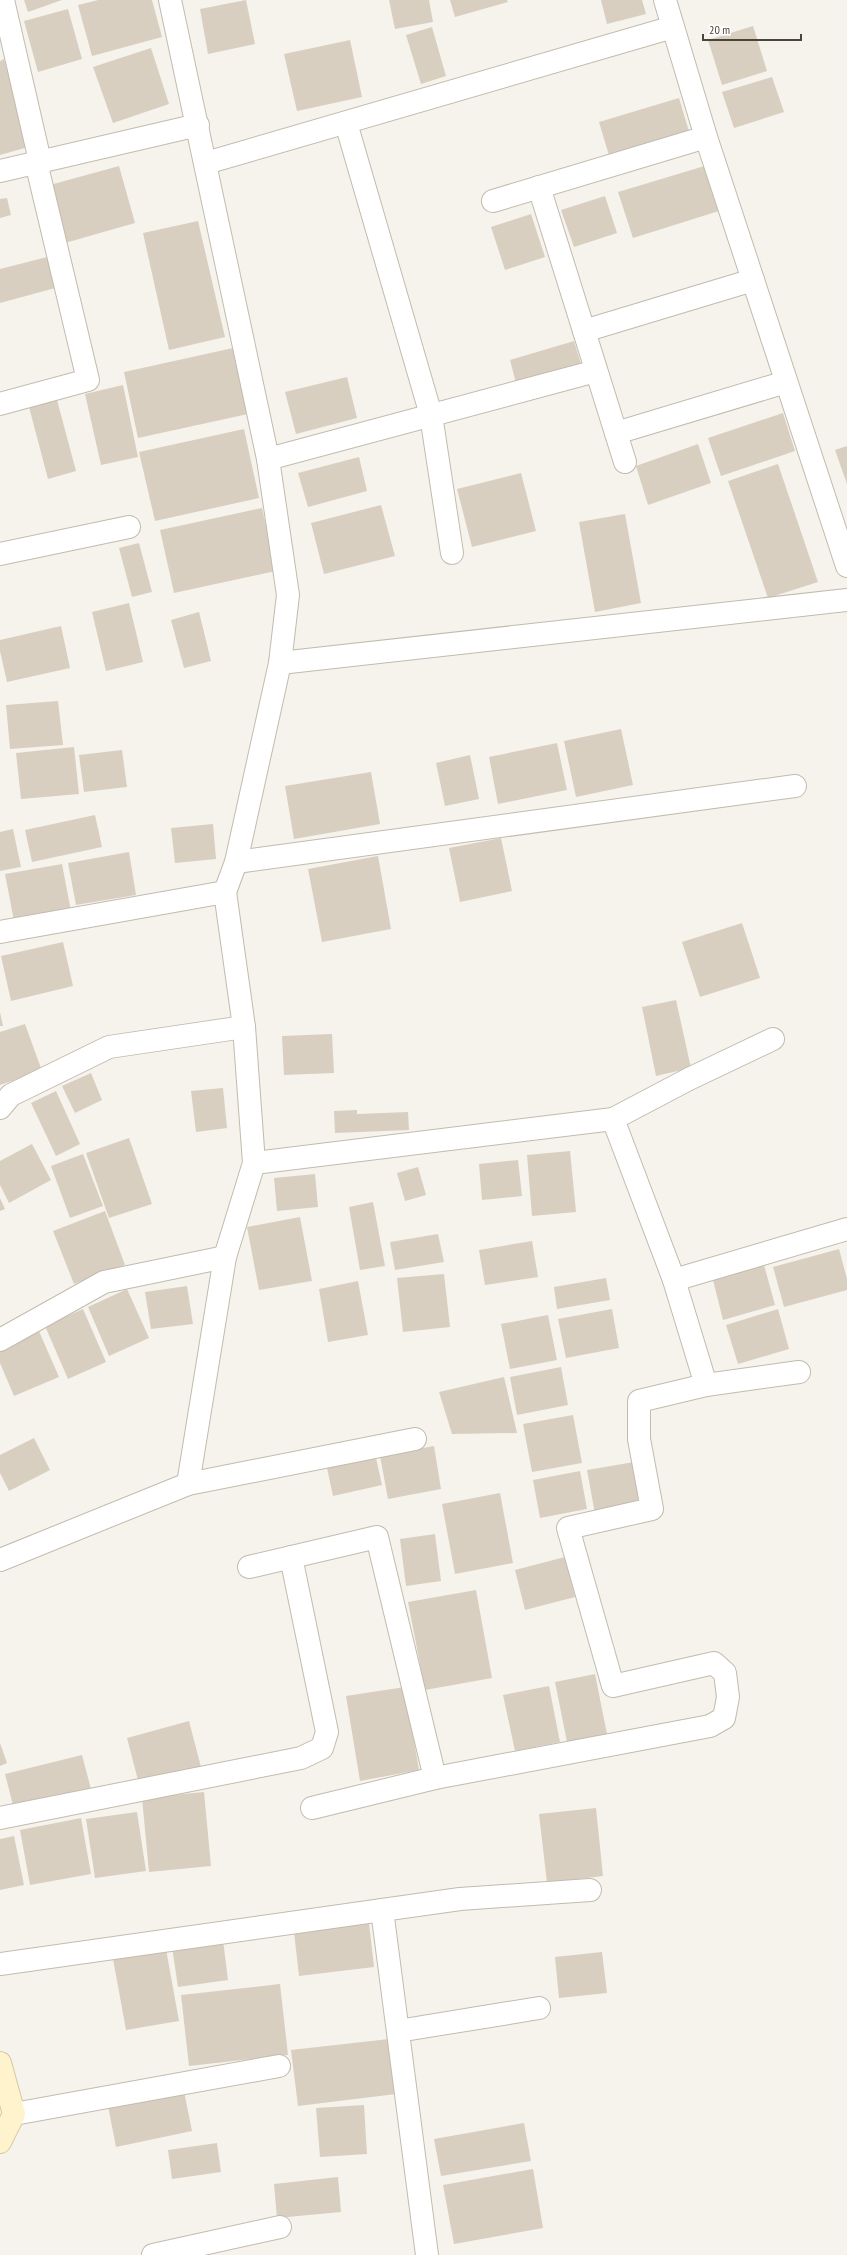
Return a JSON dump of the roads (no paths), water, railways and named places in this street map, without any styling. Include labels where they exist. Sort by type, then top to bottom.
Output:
[{"type":"street","points":[[0,404],[88,380],[3,0]]},
{"type":"street","points":[[170,0],[268,459],[288,595],[280,663],[236,862],[225,892],[244,1027],[254,1163],[225,1256],[188,1484]]},
{"type":"street","points":[[665,0],[706,137],[847,566]]},
{"type":"street","points":[[206,163],[673,27]]},
{"type":"street","points":[[346,123],[431,415],[452,553]]},
{"type":"street","points":[[0,171],[38,161],[198,126]]},
{"type":"street","points":[[493,201],[706,137]]},
{"type":"street","points":[[539,187],[625,462]]},
{"type":"street","points":[[584,331],[753,280]]},
{"type":"street","points":[[268,459],[596,371]]},
{"type":"street","points":[[616,433],[786,382]]},
{"type":"street","points":[[0,554],[129,527]]},
{"type":"street","points":[[280,663],[847,600]]},
{"type":"street","points":[[236,862],[795,786]]},
{"type":"street","points":[[0,932],[225,892]]},
{"type":"street","points":[[0,1108],[11,1095],[109,1047],[244,1027]]},
{"type":"street","points":[[254,1163],[614,1119],[689,1079],[773,1039]]},
{"type":"street","points":[[614,1119],[674,1280],[706,1385]]},
{"type":"street","points":[[674,1280],[847,1229]]},
{"type":"street","points":[[0,1340],[104,1282],[225,1256]]},
{"type":"street","points":[[312,1808],[435,1778],[710,1726],[724,1718],[728,1697],[725,1673],[714,1663],[613,1686],[568,1528],[652,1509],[639,1439],[639,1401],[706,1385],[799,1372]]},
{"type":"street","points":[[0,1560],[188,1484],[415,1439]]},
{"type":"street","points":[[249,1567],[377,1537],[435,1778]]},
{"type":"street","points":[[0,1818],[301,1758],[322,1748],[327,1732],[291,1557]]},
{"type":"street","points":[[0,1964],[460,1900],[590,1890]]},
{"type":"street","points":[[382,1910],[428,2255]]},
{"type":"street","points":[[398,2031],[539,2008]]},
{"type":"street","points":[[0,2064],[14,2114],[0,2142]]},
{"type":"street","points":[[14,2114],[279,2066]]},
{"type":"street","points":[[153,2255],[280,2227]]}]
